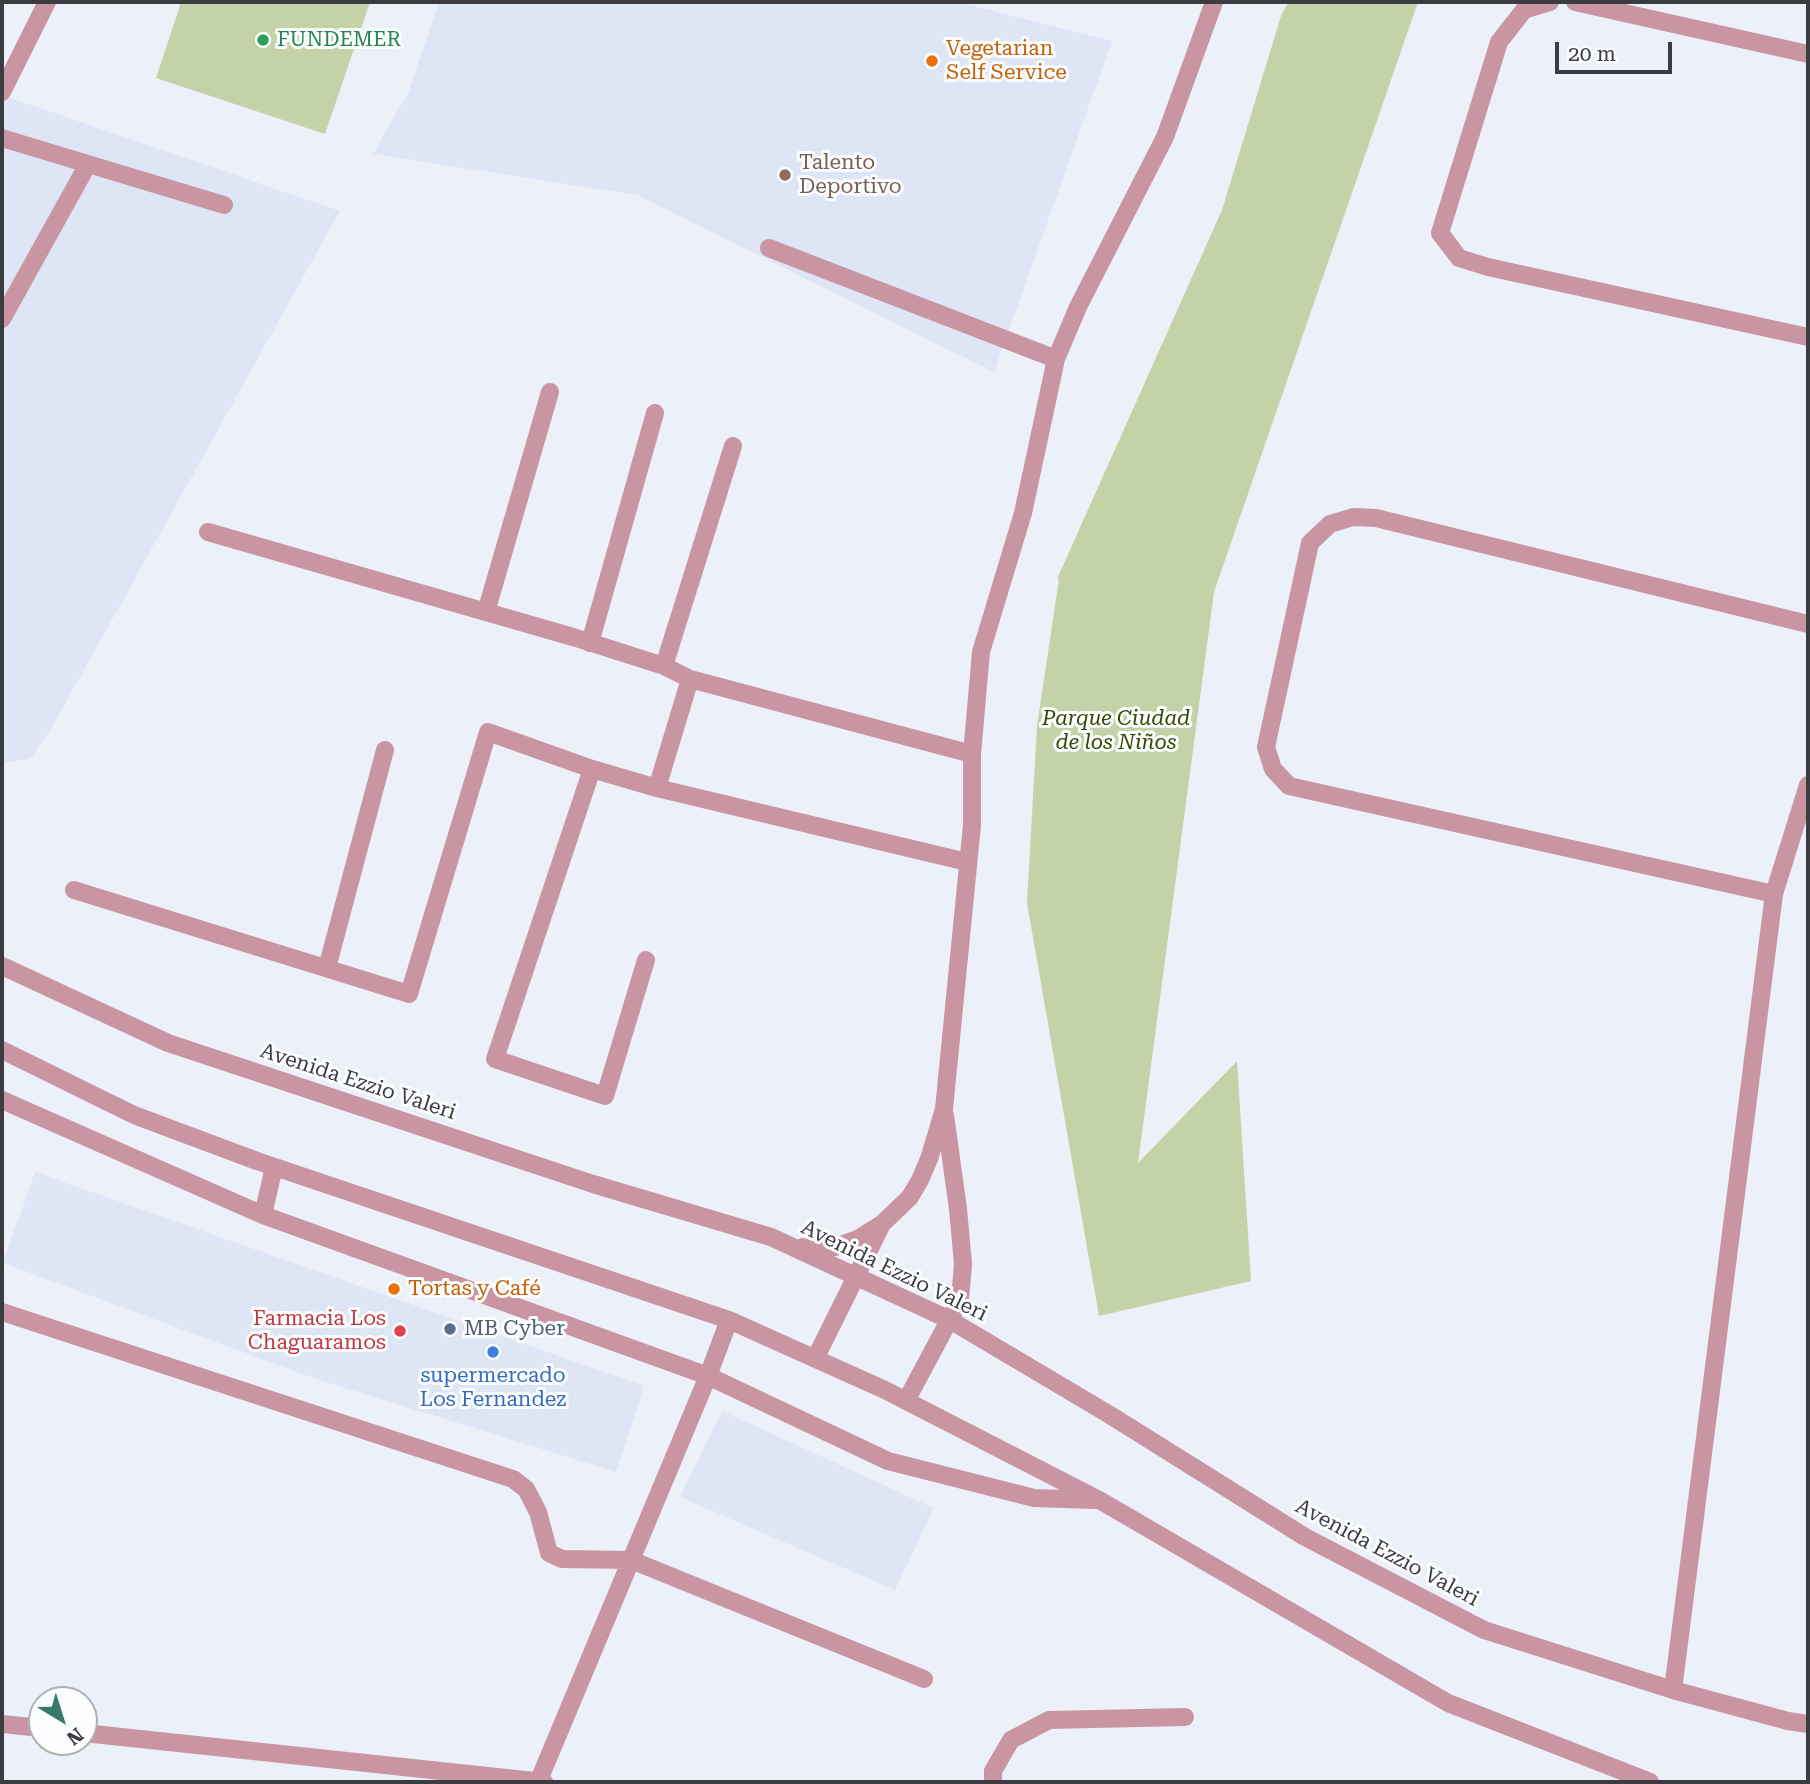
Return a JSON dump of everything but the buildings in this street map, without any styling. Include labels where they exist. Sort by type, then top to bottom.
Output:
[{"type":"street","points":[[2,92],[47,2]]},
{"type":"street","points":[[771,1237],[813,1250],[835,1247],[858,1239],[882,1224],[910,1197],[920,1180],[944,1110],[972,825],[972,754],[981,652],[1023,513],[1056,359],[1078,307],[1165,137],[1214,2]]},
{"type":"street","points":[[1550,2],[1524,9],[1499,42],[1440,233],[1459,258],[1488,267],[1808,337]]},
{"type":"street","points":[[1576,2],[1808,54]]},
{"type":"street","points":[[2,138],[224,205]]},
{"type":"street","points":[[2,319],[88,164]]},
{"type":"street","points":[[769,248],[1056,359]]},
{"type":"street","points":[[486,612],[550,392]]},
{"type":"street","points":[[590,643],[655,413]]},
{"type":"street","points":[[664,666],[733,446]]},
{"type":"street","points":[[1774,894],[1289,786],[1273,769],[1266,747],[1310,543],[1330,524],[1353,517],[1376,518],[1808,624]]},
{"type":"street","points":[[208,531],[590,643],[664,666],[690,679],[972,754]]},
{"type":"street","points":[[657,788],[690,679]]},
{"type":"street","points":[[74,890],[409,994],[488,732],[592,769],[657,788],[967,862]]},
{"type":"street","points":[[327,968],[385,750]]},
{"type":"street","points":[[592,769],[495,1059],[605,1096],[646,960]]},
{"type":"street","points":[[1673,1690],[1774,894],[1808,785]]},
{"type":"street","name":"Avenida Ezzio Valeri","points":[[2,966],[168,1043],[580,1180],[771,1237],[950,1320],[1110,1415],[1305,1537],[1484,1630],[1673,1690],[1808,1724]]},
{"type":"street","points":[[2,1050],[134,1115],[274,1167],[729,1320],[906,1401],[1101,1501],[1448,1703],[1650,1782]]},
{"type":"street","points":[[2,1100],[262,1215],[708,1376],[888,1461],[1034,1498],[1101,1501]]},
{"type":"street","points":[[906,1401],[960,1300],[963,1264],[944,1110]]},
{"type":"street","points":[[262,1215],[274,1167]]},
{"type":"street","points":[[815,1359],[882,1224]]},
{"type":"street","points":[[2,1312],[513,1479],[526,1489],[538,1512],[549,1553],[562,1559],[631,1560],[924,1679]]},
{"type":"street","points":[[98,1734],[542,1781],[729,1320]]},
{"type":"street","points":[[993,1782],[993,1771],[1011,1740],[1049,1720],[1185,1717]]},
{"type":"street","points":[[2,1724],[28,1727]]},
{"type":"shaded area","name":"Talento Deportivo","points":[[439,2],[958,2],[1112,41],[994,372],[637,195],[373,154],[409,91]]},
{"type":"shaded area","points":[[2,95],[340,211],[51,729],[30,759],[2,763]]},
{"type":"shaded area","points":[[35,1172],[644,1386],[616,1472],[313,1378],[3,1263]]},
{"type":"shaded area","points":[[722,1411],[934,1508],[895,1590],[680,1497]]},
{"type":"green space","name":"FUNDEMER","points":[[181,2],[370,2],[325,134],[156,78]]},
{"type":"green space","name":"Parque Ciudad de los Niños","points":[[1288,2],[1418,2],[1214,592],[1138,1163],[1237,1061],[1251,1281],[1099,1316],[1027,903],[1037,726],[1057,579],[1222,210],[1281,16]]},
{"type":"place","name":"FUNDEMER","points":[[263,40]]},
{"type":"place","name":"Vegetarian Self Service","points":[[932,61]]},
{"type":"place","name":"Talento Deportivo","points":[[785,175]]},
{"type":"place","name":"Tortas y Café","points":[[394,1289]]},
{"type":"place","name":"MB Cyber","points":[[450,1329]]},
{"type":"place","name":"Farmacia Los Chaguaramos","points":[[400,1331]]},
{"type":"place","name":"supermercado Los Fernandez","points":[[493,1352]]}]
